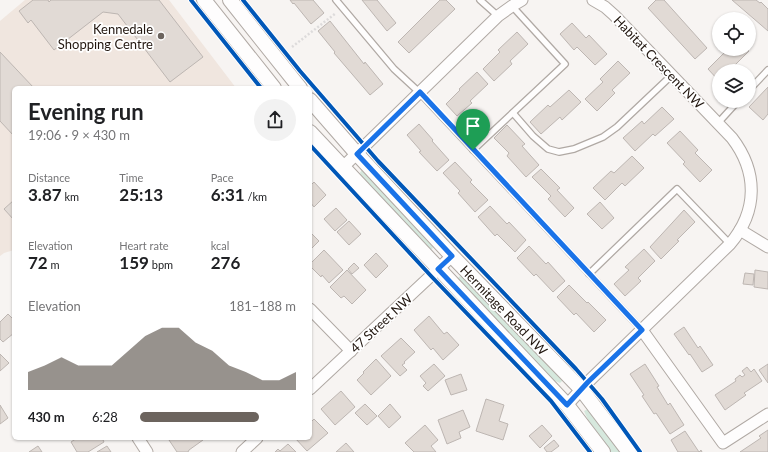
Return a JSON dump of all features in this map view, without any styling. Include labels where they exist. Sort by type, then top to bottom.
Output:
[{"type":"street","points":[[204,0],[272,86]]},
{"type":"street","points":[[230,0],[298,86]]},
{"type":"street","name":"Habitat Crescent NW","points":[[567,405],[730,244],[745,222],[750,208],[751,182],[748,166],[738,146],[718,123],[614,15],[605,7],[592,0]]},
{"type":"street","points":[[343,167],[498,16],[517,3]]},
{"type":"street","name":"Hermitage Road NW","points":[[312,102],[357,154],[452,256],[582,390],[629,452]]},
{"type":"street","name":"Hermitage Road NW","points":[[312,134],[567,405],[603,452]]},
{"type":"street","points":[[740,230],[768,247]]},
{"type":"street","name":"47 Street NW","points":[[312,387],[452,256]]},
{"type":"street","points":[[312,311],[351,351]]},
{"type":"street","points":[[642,330],[723,443],[768,414]]},
{"type":"street","points":[[139,440],[147,452]]},
{"type":"street","points":[[242,452],[255,440]]},
{"type":"lane","points":[[336,0],[394,69],[420,92],[642,330]]},
{"type":"lane","points":[[480,0],[498,16]]},
{"type":"lane","points":[[473,150],[566,64],[517,3]]},
{"type":"lane","points":[[756,83],[768,70]]},
{"type":"lane","points":[[513,113],[533,136],[548,149],[559,152],[574,149],[604,137],[617,127],[672,75]]},
{"type":"lane","points":[[718,123],[732,108]]},
{"type":"lane","points":[[589,274],[677,189],[730,244]]},
{"type":"path","points":[[292,47],[343,8]]},
{"type":"shaded area","points":[[25,0],[169,0],[234,86],[12,86],[12,251],[0,256],[0,21]]},
{"type":"green space","points":[[362,169],[428,239],[433,248],[429,251],[363,180],[360,173]]},
{"type":"green space","points":[[460,276],[464,278],[563,380],[560,383],[553,380],[456,280]]},
{"type":"green space","points":[[588,409],[620,452],[611,452],[588,420],[584,411]]},
{"type":"building","name":"Kennedale Shopping Centre","points":[[33,0],[48,0],[49,2],[51,0],[159,0],[203,57],[170,82],[118,14],[103,12],[54,50],[31,20],[28,23],[19,11]]},
{"type":"building","points":[[290,0],[313,0],[324,13],[311,24]]},
{"type":"building","points":[[362,0],[377,0],[396,23],[387,31]]},
{"type":"building","points":[[440,0],[446,0],[455,9],[409,53],[398,42]]},
{"type":"building","points":[[656,0],[664,0],[707,48],[695,59],[648,8]]},
{"type":"building","points":[[732,0],[756,0],[760,3],[761,2],[768,9],[768,31],[756,21],[756,12],[746,12]]},
{"type":"building","points":[[330,21],[364,64],[365,62],[383,84],[370,95],[334,53],[335,52],[318,31]]},
{"type":"building","points":[[572,23],[586,38],[589,35],[607,54],[595,65],[577,47],[574,50],[560,34]]},
{"type":"building","points":[[517,32],[528,44],[510,61],[512,64],[494,81],[483,69],[500,52],[498,50]]},
{"type":"building","points":[[0,52],[32,86],[12,86],[12,134],[0,121]]},
{"type":"building","points":[[721,56],[744,56],[736,64],[713,64]]},
{"type":"building","points":[[618,61],[630,73],[612,90],[615,93],[597,111],[585,99],[603,82],[600,79]]},
{"type":"building","points":[[712,65],[712,73],[708,69]]},
{"type":"building","points":[[477,72],[488,84],[470,101],[472,103],[457,116],[446,104]]},
{"type":"building","points":[[768,87],[768,114],[763,120],[750,108],[756,108],[756,100]]},
{"type":"building","points":[[569,90],[581,102],[562,120],[560,117],[541,134],[530,122],[548,105],[550,107]]},
{"type":"building","points":[[662,107],[674,119],[655,136],[653,134],[635,151],[623,138],[642,121],[644,124]]},
{"type":"building","points":[[419,124],[449,160],[437,171],[419,152],[421,151],[407,135]]},
{"type":"building","points":[[507,125],[525,144],[522,146],[539,165],[526,177],[507,156],[509,153],[494,138]]},
{"type":"building","points":[[680,131],[698,150],[695,153],[712,170],[700,182],[683,164],[685,162],[667,143]]},
{"type":"building","points":[[632,156],[644,168],[625,186],[622,183],[605,200],[593,188],[611,171],[614,173]]},
{"type":"building","points":[[455,162],[472,180],[470,182],[488,200],[475,212],[458,193],[460,191],[443,173]]},
{"type":"building","points":[[541,169],[560,188],[557,190],[574,208],[565,217],[548,199],[551,196],[532,177]]},
{"type":"building","points":[[314,182],[326,195],[314,207],[312,204],[312,184]]},
{"type":"building","points":[[12,202],[12,218],[4,209]]},
{"type":"building","points":[[600,202],[614,218],[602,229],[587,214]]},
{"type":"building","points":[[490,206],[507,224],[509,222],[526,240],[515,252],[497,234],[495,236],[478,217]]},
{"type":"building","points":[[336,208],[347,220],[335,231],[324,219]]},
{"type":"building","points":[[684,210],[695,222],[661,259],[650,247]]},
{"type":"building","points":[[349,221],[361,234],[349,245],[337,232]]},
{"type":"building","points":[[312,234],[319,241],[312,248]]},
{"type":"building","points":[[529,246],[546,264],[548,262],[565,281],[553,292],[536,274],[534,276],[517,258]]},
{"type":"building","points":[[644,249],[655,261],[638,278],[641,281],[625,296],[614,284],[629,270],[625,267]]},
{"type":"building","points":[[324,250],[343,270],[329,283],[322,275],[321,277],[312,268],[312,262]]},
{"type":"building","points":[[376,253],[388,266],[376,278],[364,265]]},
{"type":"building","points":[[354,263],[359,268],[352,274],[348,269]]},
{"type":"building","points":[[347,270],[366,290],[352,304],[344,296],[341,298],[330,287]]},
{"type":"building","points":[[755,270],[768,272],[768,289],[754,287]]},
{"type":"building","points":[[745,273],[754,274],[753,285],[743,284]]},
{"type":"building","points":[[569,285],[606,320],[594,332],[576,313],[574,315],[557,297]]},
{"type":"building","points":[[8,314],[12,318],[12,335],[3,342],[0,339],[0,322]]},
{"type":"building","points":[[429,316],[444,334],[447,332],[459,345],[443,360],[433,348],[431,350],[414,330]]},
{"type":"building","points":[[684,327],[698,348],[700,346],[713,365],[702,372],[674,334]]},
{"type":"building","points":[[401,338],[415,352],[402,365],[407,370],[400,376],[381,356]]},
{"type":"building","points":[[0,354],[9,363],[0,371]]},
{"type":"building","points":[[376,359],[391,376],[371,395],[357,380]]},
{"type":"building","points":[[434,364],[445,376],[428,391],[423,386],[426,383],[420,376]]},
{"type":"building","points":[[645,364],[659,386],[657,387],[668,405],[670,403],[684,425],[670,434],[642,396],[644,395],[630,374]]},
{"type":"building","points":[[768,364],[768,383],[759,370]]},
{"type":"building","points":[[747,367],[751,372],[754,369],[762,381],[744,393],[746,395],[725,410],[715,395],[736,381],[735,379],[740,375],[742,377],[745,375],[742,371]]},
{"type":"building","points":[[461,374],[467,390],[451,395],[445,380]]},
{"type":"building","points":[[341,391],[355,407],[335,425],[321,409]]},
{"type":"building","points":[[486,399],[504,405],[499,421],[508,424],[503,440],[476,431]]},
{"type":"building","points":[[365,404],[377,416],[367,425],[355,413]]},
{"type":"building","points":[[390,404],[401,417],[389,428],[378,416]]},
{"type":"building","points":[[0,405],[8,418],[0,424]]},
{"type":"building","points":[[463,410],[470,427],[459,432],[461,438],[447,444],[438,420]]},
{"type":"building","points":[[314,419],[328,433],[307,451],[297,440],[312,440],[312,421]]},
{"type":"building","points":[[425,425],[438,440],[431,446],[436,452],[414,452],[405,443]]},
{"type":"building","points":[[542,425],[552,436],[540,448],[529,436]]},
{"type":"building","points":[[768,430],[768,452],[740,452],[761,438],[759,436]]},
{"type":"building","points":[[685,431],[699,452],[678,452],[671,440]]},
{"type":"building","points":[[74,440],[103,440],[104,442],[88,452],[77,452],[71,442]]},
{"type":"building","points":[[169,440],[203,440],[188,452],[177,452]]},
{"type":"building","points":[[554,440],[559,446],[551,452],[547,452],[544,448]]},
{"type":"building","points":[[346,443],[354,452],[336,452]]},
{"type":"building","points":[[288,444],[296,452],[275,452],[278,449],[280,451]]},
{"type":"building","points":[[38,446],[42,452],[29,452]]},
{"type":"building","points":[[107,446],[111,452],[97,452]]},
{"type":"cycle path","points":[[191,0],[259,86]]},
{"type":"cycle path","points":[[243,0],[300,71],[378,161],[576,369],[602,399],[640,452]]},
{"type":"cycle path","points":[[312,147],[431,276],[551,401],[590,452]]},
{"type":"place","name":"Kennedale Shopping Centre","points":[[161,36]]},
{"type":"route","points":[[420,92],[473,150],[642,330],[588,382],[567,405],[438,269],[452,256],[357,154],[420,92]]}]
